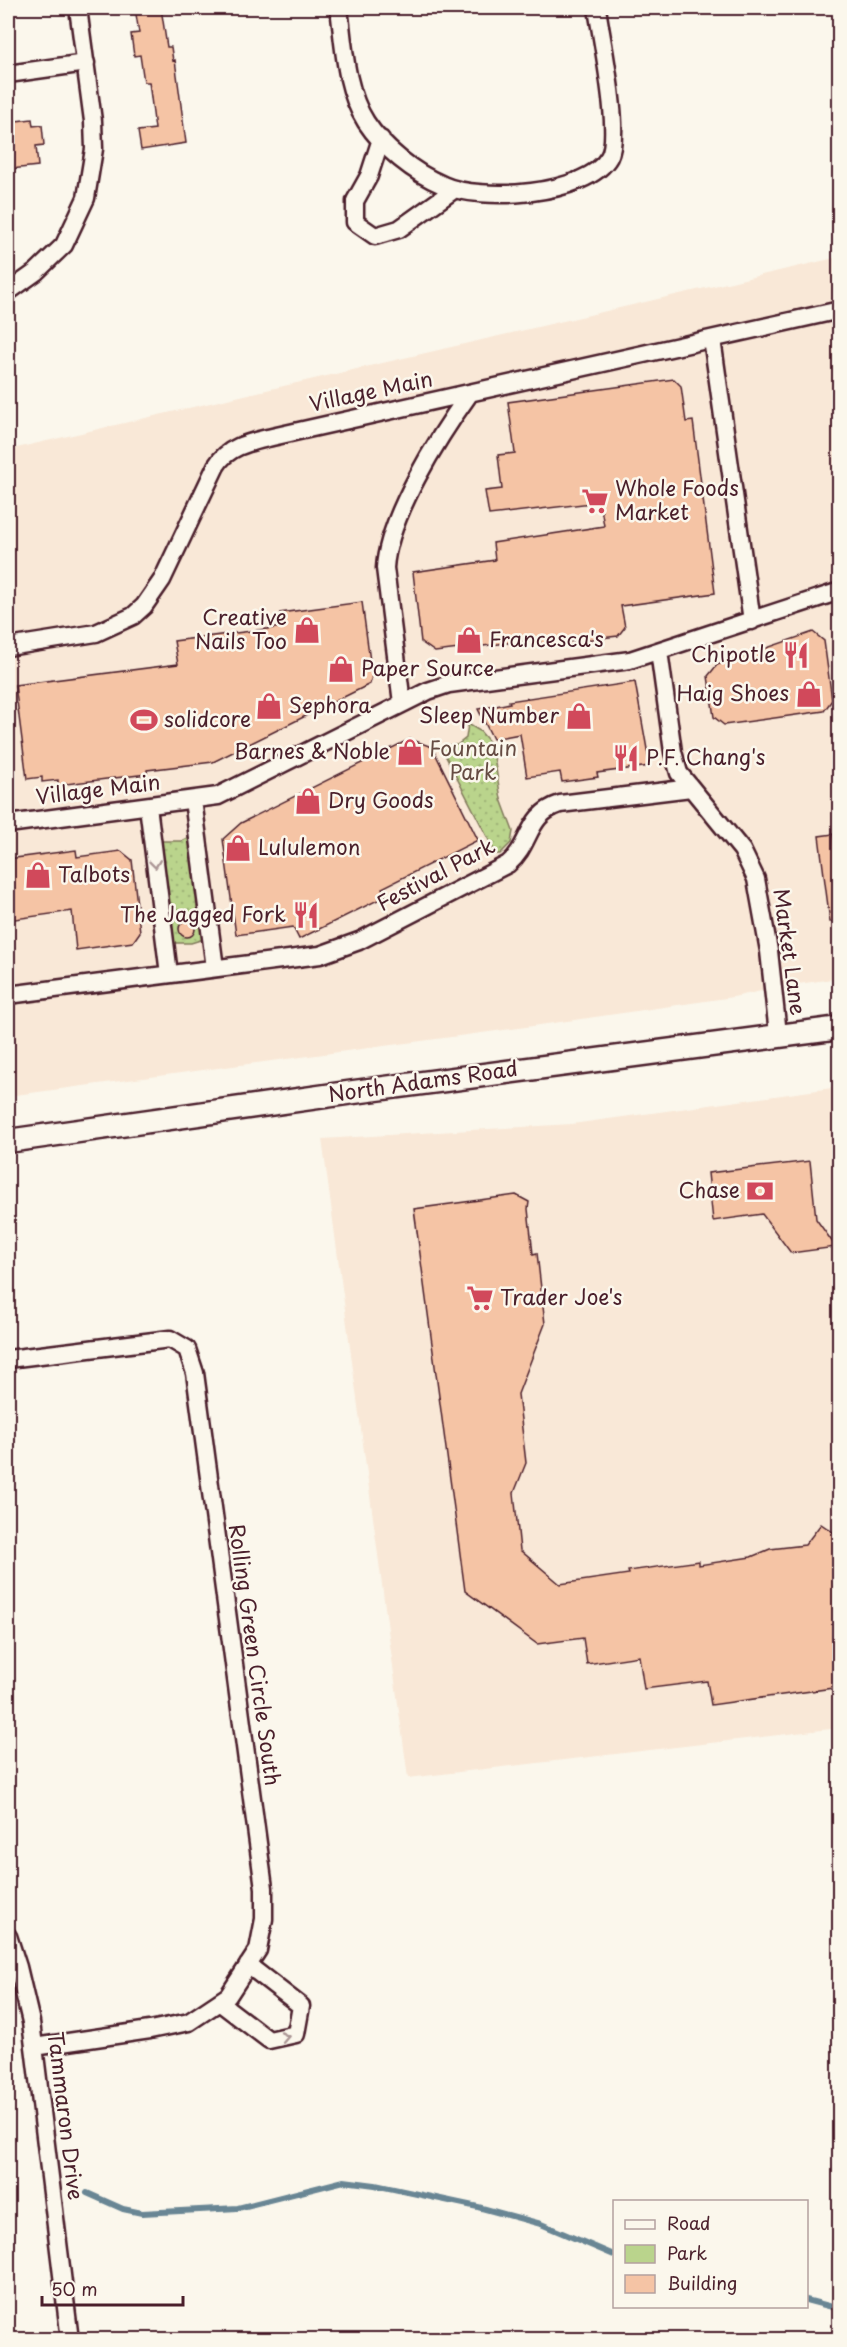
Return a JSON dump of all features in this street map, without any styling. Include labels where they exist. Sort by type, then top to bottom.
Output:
[{"type":"street","points":[[8,292],[36,272],[64,245],[86,198],[94,149],[78,8]]},
{"type":"street","points":[[339,8],[352,91],[366,122],[401,161],[444,186],[470,192],[540,192],[591,175],[609,156],[613,128],[612,102],[597,8]]},
{"type":"street","points":[[8,74],[86,63]]},
{"type":"street","points":[[381,139],[369,176],[355,201],[355,222],[375,236],[399,229],[455,189]]},
{"type":"street","name":"Village Main","points":[[8,647],[96,633],[133,616],[144,606],[162,580],[220,459],[234,448],[272,436],[840,310]]},
{"type":"street","points":[[712,339],[752,621]]},
{"type":"street","points":[[402,703],[386,557],[397,519],[442,434],[470,393]]},
{"type":"street","name":"Village Main","points":[[8,825],[218,796],[402,703],[449,684],[630,660],[840,591]]},
{"type":"street","name":"Market Lane","points":[[660,651],[674,761],[679,773],[742,850],[756,879],[769,951],[778,1034]]},
{"type":"street","name":"Festival Park","points":[[8,995],[320,955],[359,941],[508,864],[522,848],[532,825],[547,808],[560,804],[690,788]]},
{"type":"street","points":[[193,800],[215,968]]},
{"type":"street","points":[[148,806],[169,974]]},
{"type":"street","name":"North Adams Road","points":[[8,1141],[778,1034],[840,1028]]},
{"type":"street","name":"Rolling Green Circle South","points":[[8,1359],[170,1339],[188,1349],[195,1374],[264,1888],[264,1919],[258,1950],[228,1996],[189,2022],[34,2047]]},
{"type":"street","name":"Tammaron Drive","points":[[8,1936],[31,2022],[70,2340]]},
{"type":"street","points":[[219,2002],[269,2040],[296,2034],[301,2006],[248,1965]]},
{"type":"shaded area","points":[[839,257],[839,978],[733,997],[519,1028],[8,1096],[8,450]]},
{"type":"shaded area","points":[[839,1087],[839,1728],[408,1778],[322,1139],[572,1124]]},
{"type":"green space","name":"Fountain Park","points":[[468,724],[480,731],[492,745],[501,799],[513,831],[511,843],[500,854],[496,854],[442,749],[444,745],[457,745],[466,738]]},
{"type":"green space","points":[[190,837],[204,939],[191,943],[174,943],[161,841],[182,841]]},
{"type":"building","points":[[135,8],[161,8],[167,47],[171,47],[173,61],[175,60],[186,143],[141,150],[138,131],[155,129],[149,82],[144,82],[140,55],[134,56],[131,34],[139,33]]},
{"type":"building","points":[[32,119],[33,126],[42,125],[44,145],[36,146],[38,166],[11,169],[8,122]]},
{"type":"building","name":"Whole Foods Market","points":[[674,379],[681,386],[686,422],[693,421],[715,593],[621,606],[625,627],[618,636],[541,645],[540,639],[435,652],[421,642],[413,572],[495,560],[493,543],[604,526],[600,502],[489,515],[485,491],[502,489],[498,455],[515,453],[508,402]]},
{"type":"building","points":[[362,602],[372,676],[370,684],[213,762],[147,770],[147,774],[58,785],[58,780],[42,782],[42,777],[27,779],[15,685],[178,664],[174,641],[282,627],[280,613]]},
{"type":"building","points":[[813,632],[824,641],[832,700],[824,711],[724,725],[714,717],[708,676],[717,665]]},
{"type":"building","points":[[635,682],[650,766],[597,773],[598,777],[562,782],[560,772],[527,777],[520,734],[493,739],[478,709],[510,703],[509,701]]},
{"type":"building","points":[[410,739],[432,747],[478,840],[382,888],[386,896],[299,939],[293,927],[236,935],[223,839],[241,823]]},
{"type":"building","points":[[833,834],[836,856],[840,855],[840,922],[830,922],[819,836]]},
{"type":"building","points":[[76,850],[77,857],[121,851],[132,860],[140,932],[133,942],[76,950],[72,911],[8,920],[8,859]]},
{"type":"building","points":[[184,921],[190,921],[195,929],[193,935],[184,937],[179,932],[179,926]]},
{"type":"building","points":[[810,1161],[816,1219],[836,1247],[791,1253],[762,1214],[713,1221],[708,1173]]},
{"type":"building","points":[[516,1195],[529,1202],[533,1254],[537,1253],[545,1324],[518,1394],[526,1463],[514,1493],[520,1550],[560,1584],[629,1574],[628,1571],[699,1561],[699,1565],[751,1557],[770,1549],[805,1545],[821,1524],[840,1537],[840,1687],[711,1705],[707,1681],[644,1689],[639,1656],[587,1664],[583,1638],[537,1644],[465,1591],[414,1209]]},
{"type":"waterway","points":[[87,2193],[123,2209],[142,2213],[238,2208],[344,2181],[375,2185],[478,2207],[541,2224],[613,2255]]},
{"type":"waterway","points":[[808,2301],[840,2309]]},
{"type":"place","name":"Whole Foods Market","points":[[595,501]]},
{"type":"place","name":"Creative Nails Too","points":[[307,630]]},
{"type":"place","name":"Francesca's","points":[[469,640]]},
{"type":"place","name":"Chipotle","points":[[796,655]]},
{"type":"place","name":"Paper Source","points":[[341,669]]},
{"type":"place","name":"Haig Shoes","points":[[809,694]]},
{"type":"place","name":"Sephora","points":[[269,706]]},
{"type":"place","name":"Sleep Number","points":[[579,716]]},
{"type":"place","name":"solidcore","points":[[144,720]]},
{"type":"place","name":"Barnes & Noble","points":[[410,752]]},
{"type":"place","name":"P.F. Chang's","points":[[626,758]]},
{"type":"place","name":"Dry Goods","points":[[308,801]]},
{"type":"place","name":"Lululemon","points":[[238,848]]},
{"type":"place","name":"Talbots","points":[[38,875]]},
{"type":"place","name":"The Jagged Fork","points":[[306,915]]},
{"type":"place","name":"Chase","points":[[760,1191]]},
{"type":"place","name":"Trader Joe's","points":[[480,1298]]}]
